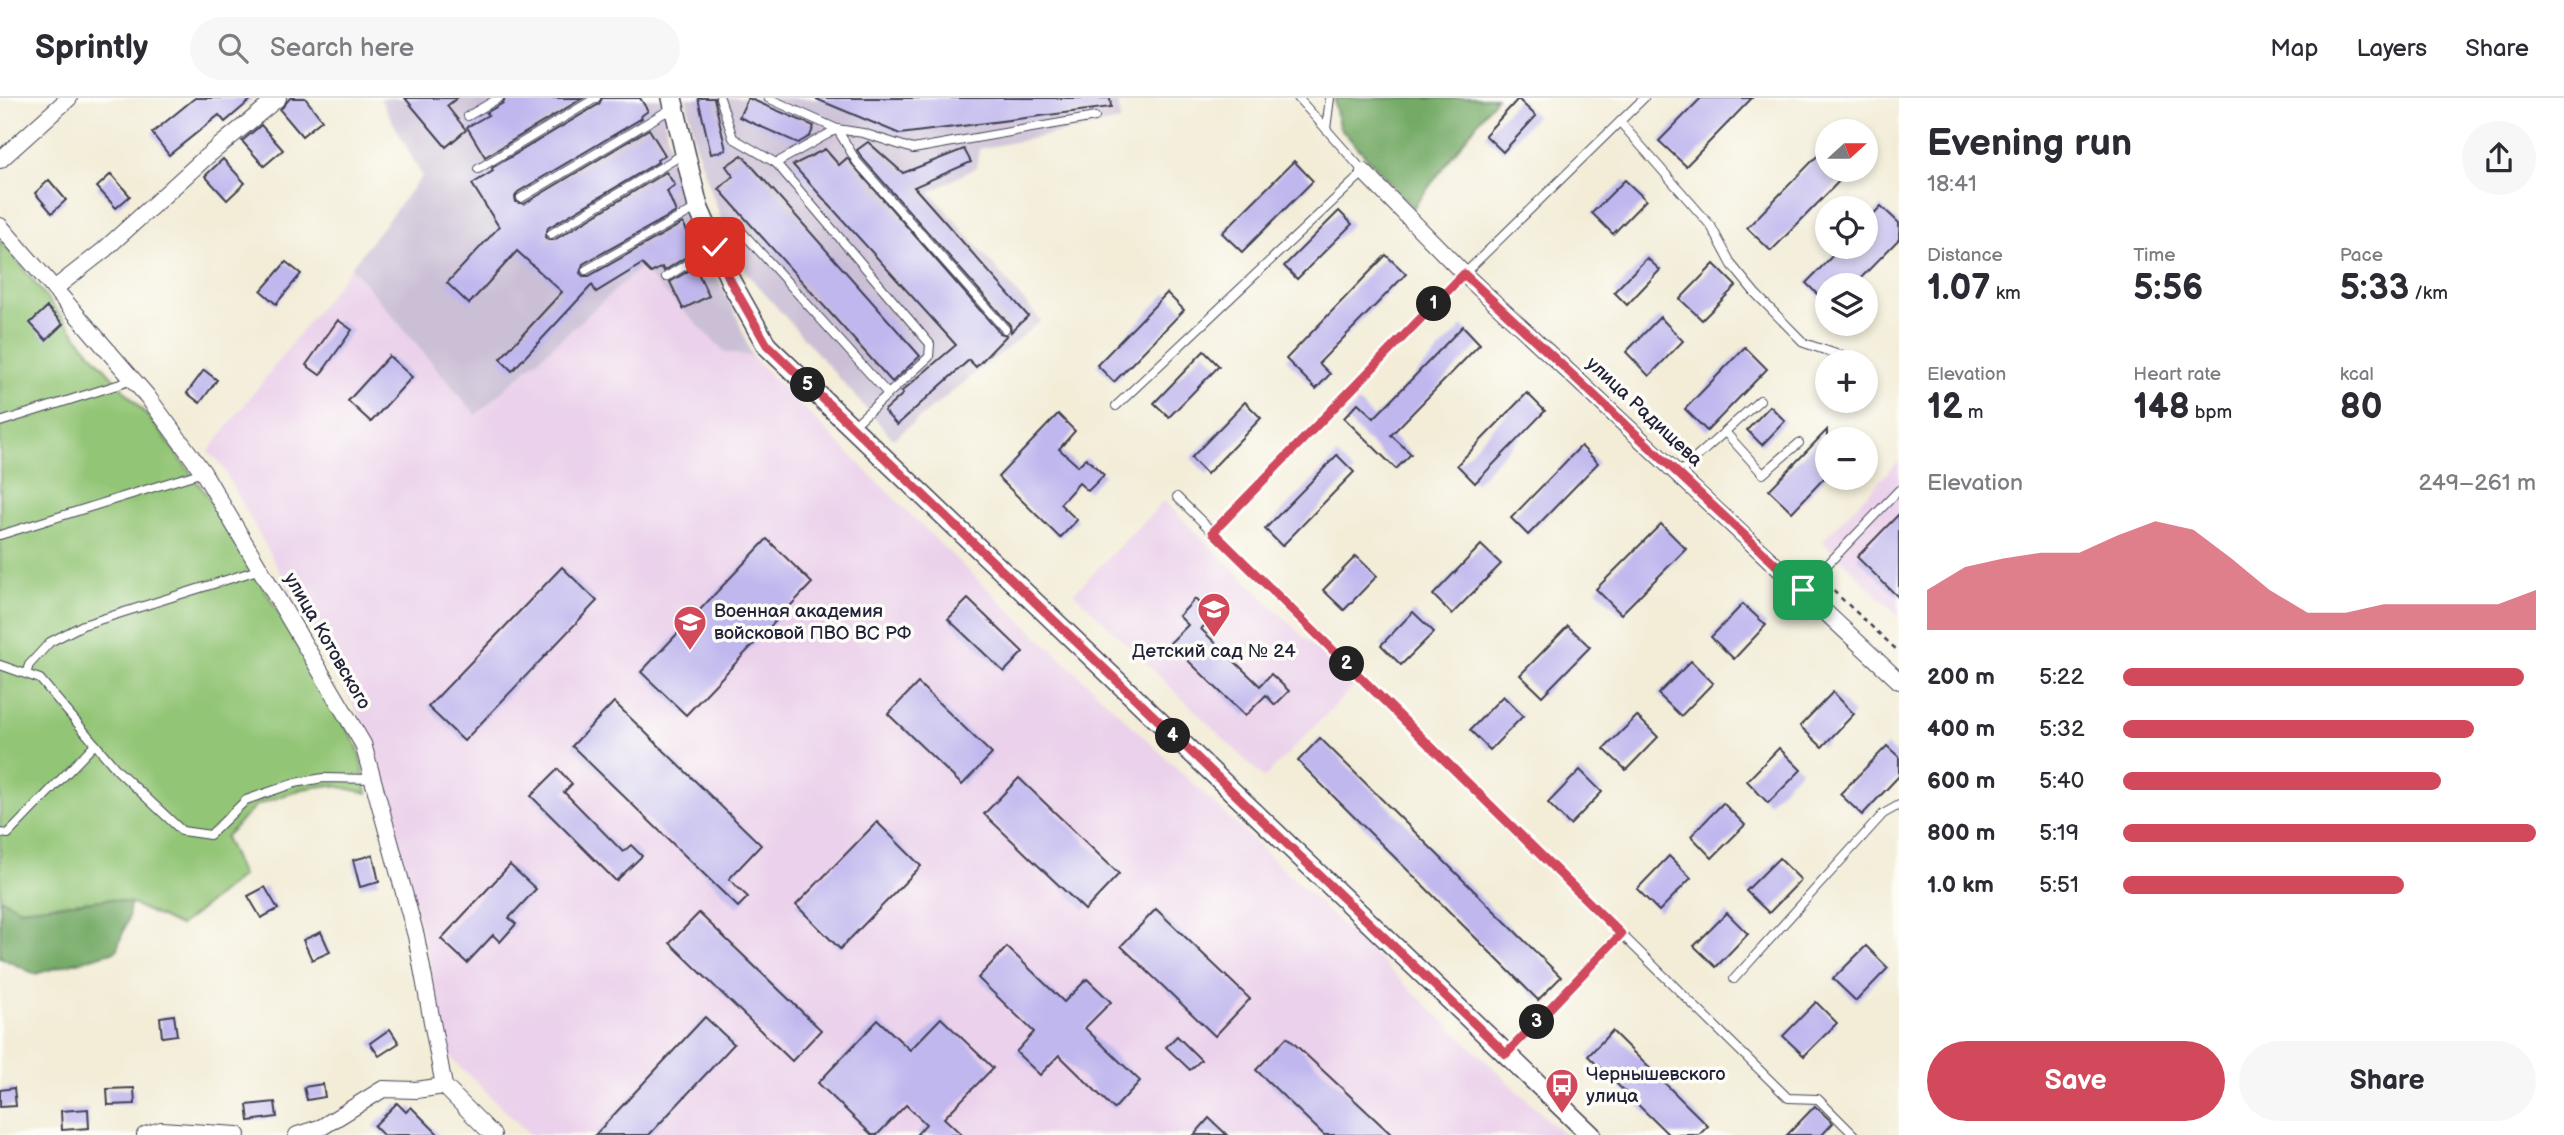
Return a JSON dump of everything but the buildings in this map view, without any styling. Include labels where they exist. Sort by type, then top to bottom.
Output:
[{"type":"street","points":[[0,160],[69,98]]},
{"type":"street","points":[[54,289],[104,250],[206,157],[278,98]]},
{"type":"street","points":[[673,102],[698,207],[731,282],[767,345],[1591,1135]]},
{"type":"street","name":"улица Радищева","points":[[1364,172],[1464,274],[1899,681]]},
{"type":"street","name":"улица Котовского","points":[[0,226],[133,380],[203,472],[363,744],[416,936],[444,1086]]},
{"type":"street","points":[[297,1135],[322,1127],[383,1089],[415,1090],[444,1086],[493,1135]]},
{"type":"street","points":[[145,1135],[161,1130],[237,1135]]},
{"type":"lane","points":[[468,116],[499,98]]},
{"type":"lane","points":[[478,169],[596,98]]},
{"type":"lane","points":[[720,98],[733,138],[776,163],[930,344],[929,357],[851,428]]},
{"type":"lane","points":[[768,98],[837,129],[863,133],[913,149],[1095,117]]},
{"type":"lane","points":[[1116,407],[1364,172],[1298,98]]},
{"type":"lane","points":[[1326,129],[1330,98]]},
{"type":"lane","points":[[1213,532],[1464,274],[1644,98]]},
{"type":"lane","points":[[521,198],[673,102]]},
{"type":"lane","points":[[1620,122],[1711,226],[1732,265],[1755,293],[1804,342],[1826,350]]},
{"type":"lane","points":[[776,163],[837,129]]},
{"type":"lane","points":[[837,129],[857,162],[1005,329]]},
{"type":"lane","points":[[551,234],[685,153]]},
{"type":"lane","points":[[586,270],[698,207]]},
{"type":"lane","points":[[735,224],[888,394]]},
{"type":"lane","points":[[666,277],[715,247]]},
{"type":"lane","points":[[0,422],[133,380]]},
{"type":"lane","points":[[1679,473],[1760,400]]},
{"type":"lane","points":[[1726,433],[1763,474],[1799,443]]},
{"type":"lane","points":[[0,536],[203,472]]},
{"type":"lane","points":[[1803,590],[1899,490]]},
{"type":"lane","points":[[1177,497],[1788,1098],[1818,1099],[1854,1135]]},
{"type":"lane","points":[[26,674],[29,665],[50,642],[83,625],[261,569]]},
{"type":"lane","points":[[0,665],[40,680],[117,770],[182,831],[210,835],[246,800],[295,783],[323,778],[374,779]]},
{"type":"lane","points":[[0,833],[8,834],[95,744]]},
{"type":"lane","points":[[1734,979],[1883,814],[1899,805]]},
{"type":"lane","points":[[1506,1054],[1621,934]]},
{"type":"path","points":[[1816,575],[1899,652]]},
{"type":"shaded area","points":[[380,98],[661,98],[667,134],[684,197],[752,357],[725,352],[640,268],[476,415],[351,267],[422,176]]},
{"type":"shaded area","points":[[686,98],[1118,98],[1120,121],[979,149],[977,167],[930,192],[1041,321],[893,439],[748,275],[724,228],[696,147]]},
{"type":"shaded area","name":"Военная академия войсковой ПВО ВС РФ","points":[[351,267],[476,415],[640,268],[725,352],[752,357],[935,539],[1564,1135],[530,1135],[445,1052],[428,955],[369,734],[219,461],[208,452]]},
{"type":"shaded area","points":[[1899,461],[1899,616],[1822,541],[1871,490],[1878,490],[1878,483]]},
{"type":"shaded area","name":"Детский сад № 24","points":[[1164,501],[1354,686],[1264,778],[1074,593]]},
{"type":"green space","points":[[1496,98],[1413,208],[1339,127],[1334,100]]},
{"type":"green space","points":[[0,239],[86,347],[156,426],[218,510],[358,747],[367,793],[331,785],[302,789],[257,805],[225,837],[242,876],[180,926],[130,903],[110,899],[19,909],[0,898]]},
{"type":"green space","points":[[0,898],[20,909],[110,899],[130,903],[128,919],[116,951],[35,974],[0,957]]},
{"type":"place","name":"Детский сад № 24","points":[[1214,639]]},
{"type":"place","name":"Военная академия войсковой ПВО ВС РФ","points":[[690,652]]},
{"type":"place","name":"Чернышевского улица","points":[[1562,1115]]},
{"type":"route","points":[[715,247],[731,282],[767,345],[1506,1054],[1621,934],[1213,532],[1464,274],[1803,590]]}]
